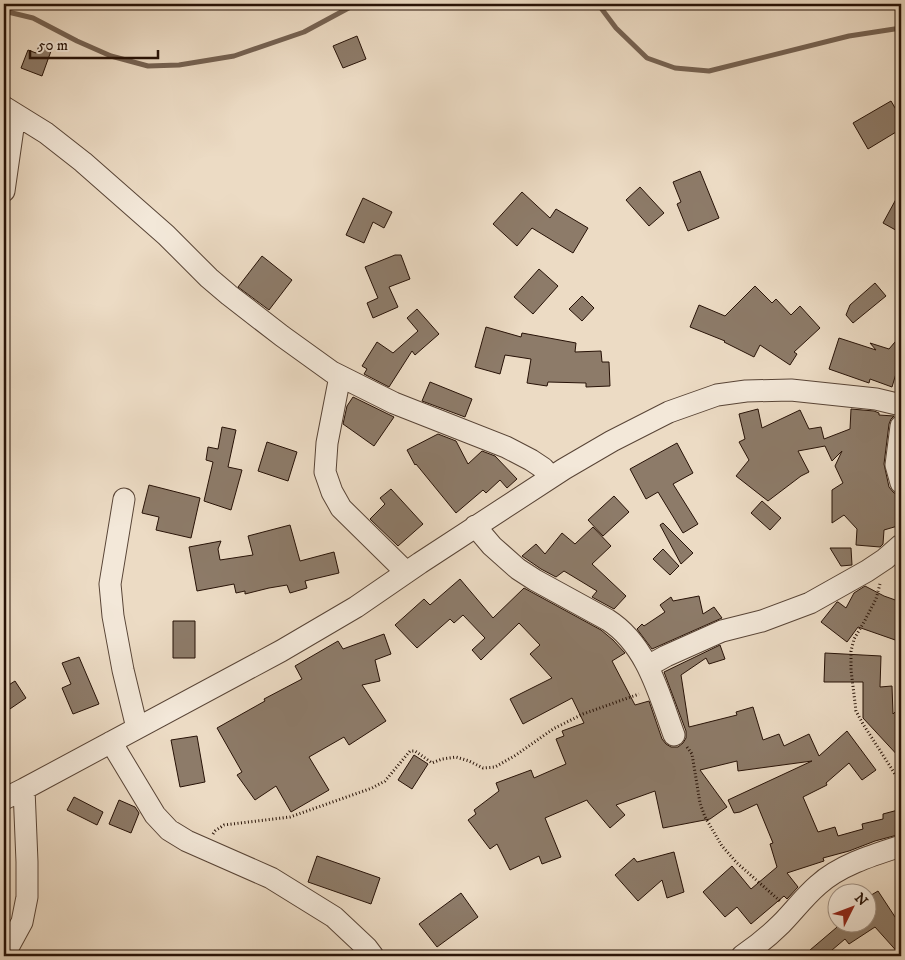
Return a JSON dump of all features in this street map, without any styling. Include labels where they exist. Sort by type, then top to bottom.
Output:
[{"type":"street","points":[[4,191],[9,110],[46,133],[83,162],[166,235],[230,296],[332,372],[394,403],[506,446],[543,468],[551,477]]},
{"type":"street","points":[[340,376],[327,443],[325,472],[332,492],[341,508],[406,572]]},
{"type":"street","points":[[4,799],[281,651],[356,607],[551,477],[612,440],[669,412],[717,395],[746,391],[791,390],[876,399],[901,405]]},
{"type":"street","points":[[901,426],[896,466],[901,483]]},
{"type":"street","points":[[124,498],[110,584],[113,616],[123,670],[137,728]]},
{"type":"street","points":[[475,526],[492,546],[518,569],[618,626],[648,666],[674,735]]},
{"type":"street","points":[[648,666],[722,631],[762,621],[810,603],[867,571],[893,552]]},
{"type":"street","points":[[111,742],[155,814],[169,830],[187,842],[271,878],[334,917],[373,956]]},
{"type":"street","points":[[4,955],[22,922],[26,897],[27,862],[24,789]]},
{"type":"street","points":[[742,956],[758,945],[804,898],[833,874],[866,858],[901,846]]},
{"type":"path","points":[[893,552],[876,599],[854,639],[851,651],[851,670],[856,711],[901,781]]},
{"type":"path","points":[[203,848],[215,831],[224,825],[290,817],[372,788],[385,781],[410,751],[415,751],[432,763],[456,757],[469,760],[483,768],[495,768],[553,729],[583,714],[656,688]]},
{"type":"path","points":[[674,735],[692,754],[700,803],[705,817],[722,846],[737,864],[792,912]]},
{"type":"building","points":[[357,36],[366,59],[343,68],[333,46]]},
{"type":"building","points":[[39,46],[51,51],[42,76],[21,68],[28,50],[36,53]]},
{"type":"building","points":[[891,101],[901,118],[901,129],[868,149],[853,123]]},
{"type":"building","points":[[700,171],[719,218],[688,231],[677,204],[681,202],[673,182]]},
{"type":"building","points":[[640,187],[664,213],[649,226],[626,200]]},
{"type":"building","points":[[901,190],[901,233],[883,223]]},
{"type":"building","points":[[522,192],[550,218],[556,209],[588,228],[573,253],[532,228],[517,246],[493,224]]},
{"type":"building","points":[[363,198],[392,212],[384,228],[373,222],[364,243],[346,235]]},
{"type":"building","points":[[395,255],[401,255],[410,279],[389,287],[398,307],[373,318],[367,303],[378,298],[365,267]]},
{"type":"building","points":[[262,256],[292,280],[269,310],[238,287]]},
{"type":"building","points":[[539,269],[558,286],[533,314],[514,297]]},
{"type":"building","points":[[875,283],[886,296],[853,323],[846,315],[850,305]]},
{"type":"building","points":[[755,286],[772,303],[776,299],[791,315],[800,306],[820,328],[794,352],[797,354],[790,365],[760,345],[754,357],[725,341],[690,327],[699,305],[725,316]]},
{"type":"building","points":[[582,296],[594,308],[582,321],[569,309]]},
{"type":"building","points":[[417,309],[439,334],[415,355],[412,351],[389,387],[364,374],[367,369],[362,366],[377,342],[393,353],[418,331],[407,318]]},
{"type":"building","points":[[486,327],[521,337],[522,333],[576,343],[575,352],[601,351],[602,362],[609,362],[610,386],[586,387],[586,383],[548,382],[547,386],[527,383],[531,359],[505,355],[500,374],[475,367]]},
{"type":"building","points":[[901,335],[901,368],[898,367],[892,387],[870,379],[869,383],[829,369],[839,338],[876,350],[870,343],[889,349]]},
{"type":"building","points":[[430,382],[472,399],[465,417],[422,401]]},
{"type":"building","points":[[353,397],[394,417],[374,446],[343,424],[347,406]]},
{"type":"building","points":[[758,409],[762,428],[800,410],[809,429],[821,427],[824,439],[850,429],[851,409],[874,411],[879,413],[879,415],[894,416],[889,424],[884,464],[889,487],[897,495],[901,495],[901,525],[884,530],[883,544],[880,547],[856,545],[857,529],[844,515],[832,523],[832,490],[843,483],[835,466],[842,451],[832,461],[825,446],[798,451],[809,472],[768,501],[736,476],[749,460],[739,442],[745,439],[739,414]]},
{"type":"building","points":[[222,427],[236,430],[228,467],[242,470],[231,510],[204,501],[213,462],[206,460],[208,447],[218,449]]},
{"type":"building","points":[[438,434],[456,441],[468,464],[482,451],[495,456],[517,479],[507,488],[500,480],[486,493],[483,490],[456,513],[415,465],[407,450]]},
{"type":"building","points":[[267,442],[297,452],[288,481],[258,471]]},
{"type":"building","points":[[677,443],[693,473],[673,484],[698,524],[683,533],[658,492],[646,499],[630,469]]},
{"type":"building","points":[[149,485],[200,498],[191,538],[156,530],[159,517],[142,513]]},
{"type":"building","points":[[391,489],[423,524],[398,546],[370,519],[385,504],[380,498]]},
{"type":"building","points":[[614,496],[629,512],[603,536],[588,520]]},
{"type":"building","points":[[762,501],[781,518],[770,530],[751,513]]},
{"type":"building","points":[[663,523],[693,553],[681,564],[660,525]]},
{"type":"building","points":[[290,525],[300,561],[334,552],[339,573],[305,581],[307,588],[290,593],[287,585],[245,594],[245,591],[236,593],[234,584],[197,591],[189,547],[221,541],[218,549],[220,560],[253,555],[248,536]]},
{"type":"building","points":[[593,527],[611,546],[592,564],[626,596],[614,609],[592,597],[597,591],[564,571],[556,577],[522,556],[536,544],[545,554],[562,533],[575,544]]},
{"type":"building","points":[[830,548],[851,548],[852,565],[841,566]]},
{"type":"building","points":[[663,549],[679,566],[670,575],[653,559]]},
{"type":"building","points":[[460,579],[493,618],[524,588],[601,630],[625,653],[612,661],[635,705],[649,701],[662,739],[671,747],[678,747],[683,743],[686,738],[686,731],[664,672],[720,645],[725,659],[709,664],[706,658],[681,675],[689,727],[737,715],[736,712],[753,707],[763,740],[779,734],[784,746],[809,734],[819,756],[847,731],[876,770],[862,780],[849,763],[826,783],[827,785],[803,797],[818,832],[835,827],[838,836],[863,829],[862,824],[883,819],[883,814],[898,810],[901,834],[823,858],[824,861],[787,873],[798,887],[787,899],[784,896],[751,924],[737,907],[725,917],[703,892],[732,866],[751,889],[777,867],[770,844],[773,843],[757,804],[734,813],[728,800],[812,761],[738,771],[737,761],[700,770],[727,807],[710,819],[663,828],[655,791],[616,805],[625,815],[610,828],[587,800],[545,818],[561,857],[542,864],[539,856],[510,870],[497,844],[490,849],[468,820],[476,814],[474,810],[499,791],[496,783],[531,770],[534,778],[566,764],[556,739],[564,736],[562,731],[584,723],[572,698],[523,724],[510,699],[552,678],[530,654],[540,645],[519,623],[481,660],[472,650],[485,638],[463,615],[454,623],[450,619],[417,648],[395,625],[424,599],[430,605]]},
{"type":"building","points":[[865,586],[901,602],[901,642],[858,627],[847,642],[821,622],[837,602],[846,608],[854,593]]},
{"type":"building","points":[[699,596],[703,614],[714,607],[722,618],[652,649],[637,629],[642,624],[644,626],[665,612],[660,605],[671,597],[673,601]]},
{"type":"building","points":[[173,621],[195,621],[195,658],[173,658]]},
{"type":"building","points":[[384,634],[391,654],[375,660],[380,681],[362,685],[386,721],[349,745],[344,737],[309,757],[329,790],[291,812],[276,786],[255,800],[237,775],[242,772],[217,728],[265,701],[264,699],[302,679],[295,666],[338,641],[343,649]]},
{"type":"building","points":[[825,653],[881,656],[880,687],[892,686],[893,714],[901,706],[901,759],[863,718],[863,682],[824,682]]},
{"type":"building","points":[[79,657],[99,704],[73,714],[62,688],[71,684],[62,663]]},
{"type":"building","points":[[15,681],[26,698],[4,713],[4,688]]},
{"type":"building","points":[[197,736],[205,782],[180,787],[171,740]]},
{"type":"building","points":[[414,755],[428,764],[412,789],[398,780]]},
{"type":"building","points":[[74,797],[103,812],[97,825],[67,810]]},
{"type":"building","points":[[119,800],[135,807],[139,813],[131,833],[109,824]]},
{"type":"building","points":[[674,852],[684,892],[667,898],[662,880],[638,901],[615,875],[634,858],[637,862]]},
{"type":"building","points":[[317,856],[380,878],[371,904],[308,882]]},
{"type":"building","points":[[878,891],[901,926],[901,956],[878,930]]},
{"type":"building","points":[[461,893],[478,917],[437,947],[419,924]]},
{"type":"building","points":[[831,932],[867,932],[849,944],[845,939],[825,956],[803,956]]},
{"type":"waterway","points":[[4,11],[33,18],[111,56],[148,66],[179,65],[234,56],[304,32],[356,4]]},
{"type":"waterway","points":[[598,4],[616,28],[647,58],[675,68],[709,71],[849,36],[901,28]]}]
